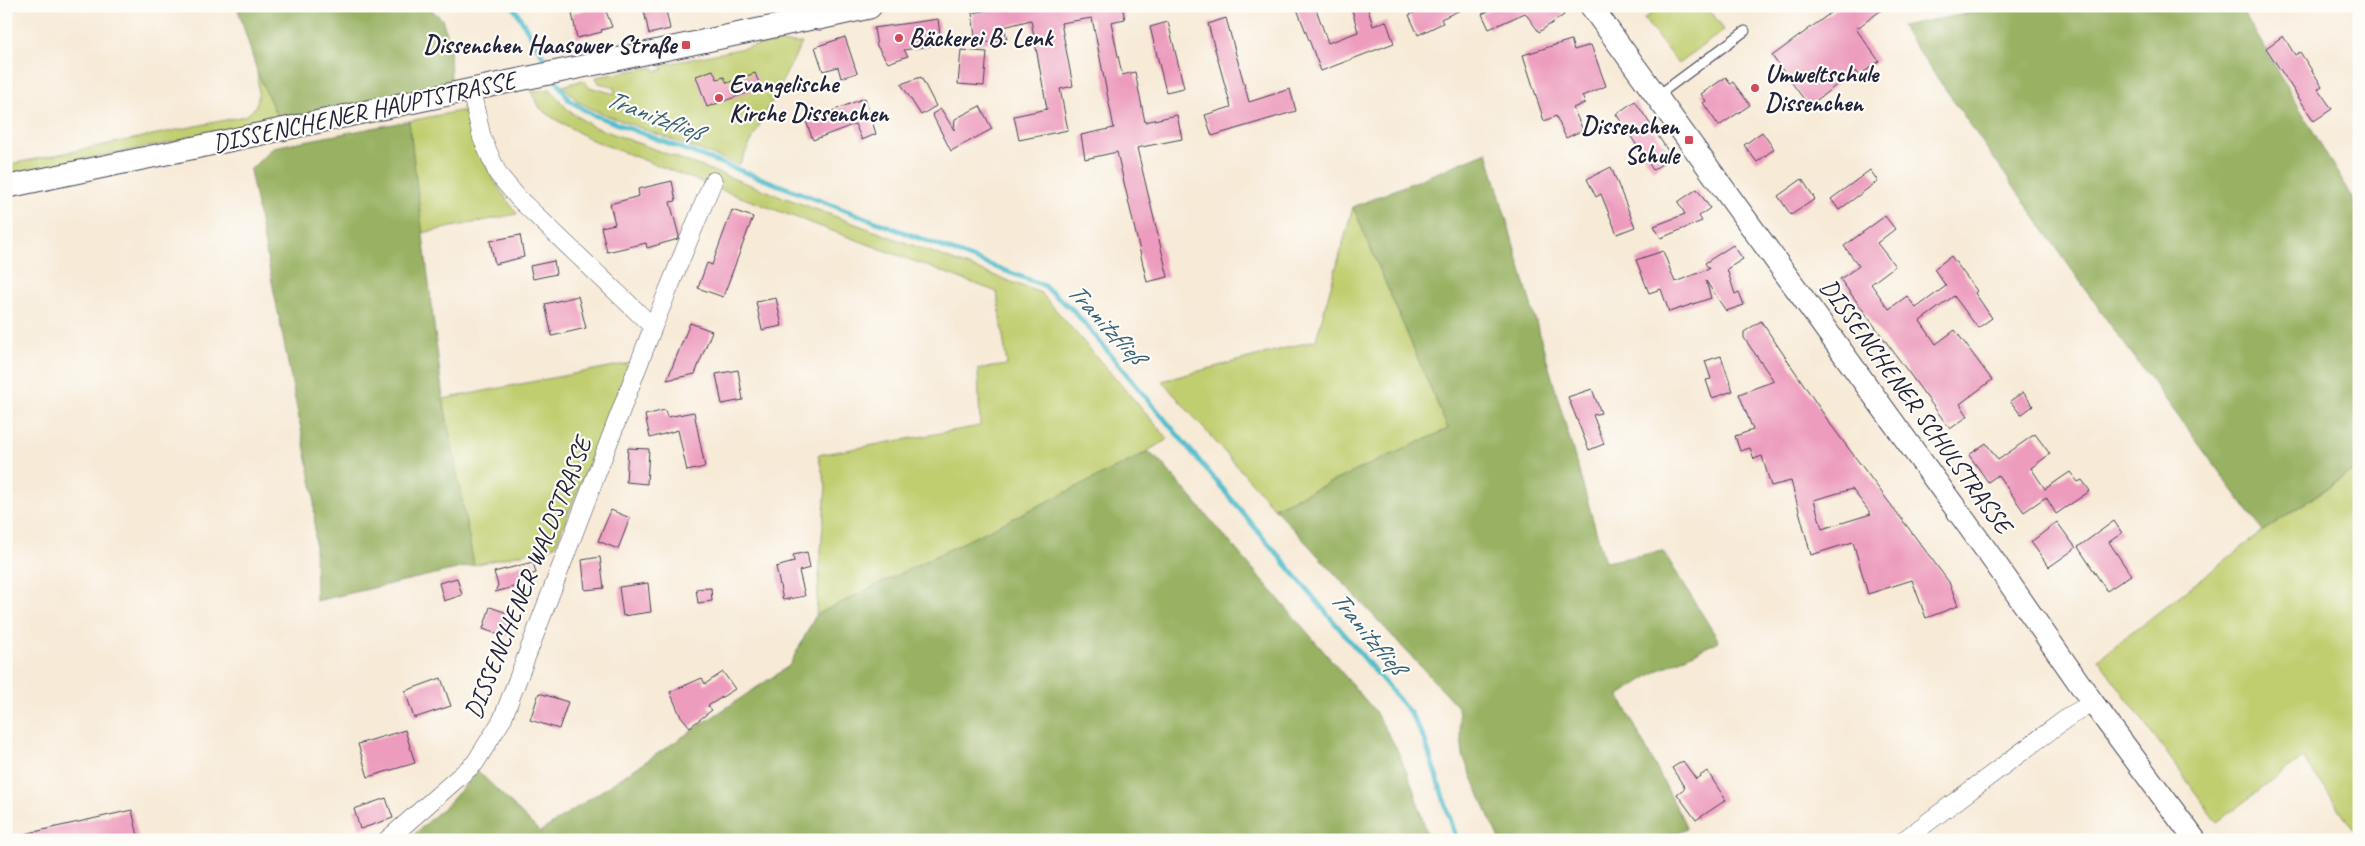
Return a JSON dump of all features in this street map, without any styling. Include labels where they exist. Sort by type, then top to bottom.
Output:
[{"type":"main road","name":"DISSENCHENER HAUPTSTRASSE","points":[[816,12],[869,6]]},
{"type":"street","name":"DISSENCHENER SCHULSTRASSE","points":[[1591,6],[1985,549],[2093,703],[2195,840]]},
{"type":"street","name":"DISSENCHENER HAUPTSTRASSE","points":[[6,187],[538,76],[816,12]]},
{"type":"street","points":[[471,90],[482,138],[498,174],[519,199],[653,327]]},
{"type":"street","name":"DISSENCHENER WALDSTRASSE","points":[[387,840],[475,763],[502,720],[653,327],[713,180]]},
{"type":"street","points":[[1904,840],[2055,727],[2093,703]]},
{"type":"lane","points":[[1657,96],[1745,31]]},
{"type":"green space","points":[[237,6],[427,6],[442,19],[450,43],[451,87],[279,121],[257,71]]},
{"type":"green space","points":[[1661,6],[1707,6],[1724,30],[1678,64],[1644,19]]},
{"type":"green space","points":[[2008,6],[2240,6],[2359,210],[2359,466],[2263,531],[2112,327],[1901,26]]},
{"type":"green space","points":[[778,41],[802,43],[739,165],[598,112],[578,102],[563,86],[583,80],[589,87],[615,94],[614,87],[599,83],[596,77],[653,67],[655,71],[663,70],[662,65]]},
{"type":"green space","points":[[257,71],[279,121],[6,175],[6,165],[245,116],[251,112],[257,102]]},
{"type":"green space","points":[[550,89],[569,111],[592,126],[1041,293],[1168,439],[1132,460],[816,615],[826,486],[818,455],[980,426],[978,369],[1007,365],[997,292],[592,140],[553,118],[540,108],[531,92]]},
{"type":"green space","points":[[465,110],[485,165],[517,214],[422,233],[409,121]]},
{"type":"green space","points":[[409,121],[443,399],[474,565],[316,601],[314,495],[250,170],[273,147]]},
{"type":"green space","points":[[1487,152],[1605,562],[1663,551],[1719,641],[1657,671],[1619,695],[1687,828],[1659,840],[1499,840],[1463,756],[1458,707],[1274,508],[1448,429],[1353,207]]},
{"type":"green space","points":[[1353,207],[1448,429],[1274,508],[1162,381],[1316,340]]},
{"type":"green space","points":[[630,363],[555,546],[474,565],[443,399]]},
{"type":"green space","points":[[1148,452],[1160,461],[1374,710],[1396,747],[1412,785],[1429,840],[408,840],[450,802],[478,771],[540,832],[789,666],[816,615]]},
{"type":"green space","points":[[2352,472],[2359,481],[2359,583],[2356,585],[2359,589],[2359,836],[2303,758],[2217,822],[2098,659],[2263,531]]},
{"type":"building","points":[[604,6],[612,27],[601,30],[602,32],[577,38],[572,13]]},
{"type":"building","points":[[643,6],[665,6],[670,29],[649,34]]},
{"type":"building","points":[[1009,6],[1122,6],[1125,19],[1111,22],[1122,75],[1135,72],[1145,122],[1177,115],[1182,139],[1137,148],[1168,277],[1147,282],[1117,152],[1085,159],[1081,135],[1114,128],[1092,18],[1061,23],[1073,86],[1060,89],[1068,130],[1019,140],[1014,116],[1047,109],[1031,20],[1004,27],[1007,39],[976,44],[972,13]]},
{"type":"building","points":[[1315,6],[1328,43],[1358,32],[1351,6],[1367,6],[1373,26],[1386,21],[1394,43],[1321,71],[1297,9]]},
{"type":"building","points":[[1428,6],[1469,6],[1441,19],[1443,23],[1418,35],[1409,15]]},
{"type":"building","points":[[1499,6],[1558,6],[1564,15],[1539,32],[1525,13],[1489,29],[1482,14]]},
{"type":"building","points":[[1840,6],[1887,6],[1856,29],[1879,61],[1859,76],[1855,71],[1809,106],[1772,56]]},
{"type":"building","points":[[1226,18],[1249,102],[1290,89],[1296,111],[1212,136],[1205,115],[1231,107],[1208,24]]},
{"type":"building","name":"Bäckerei B. Lenk","points":[[938,19],[941,44],[904,50],[908,56],[888,63],[877,46],[874,28]]},
{"type":"building","points":[[1168,22],[1184,88],[1166,92],[1150,27]]},
{"type":"building","points":[[2283,36],[2295,55],[2300,52],[2322,86],[2318,89],[2332,109],[2314,121],[2266,48]]},
{"type":"building","points":[[845,37],[857,73],[841,78],[838,67],[823,71],[815,47]]},
{"type":"building","points":[[1571,40],[1574,50],[1591,45],[1606,86],[1582,96],[1585,103],[1573,108],[1583,130],[1566,138],[1556,116],[1544,121],[1523,55]]},
{"type":"building","points":[[961,50],[987,52],[984,86],[958,84]]},
{"type":"building","name":"Evangelische Kirche Dissenchen","points":[[713,70],[717,79],[724,77],[727,83],[755,73],[761,88],[707,107],[696,76]]},
{"type":"building","points":[[921,77],[936,106],[921,115],[901,84]]},
{"type":"building","points":[[1726,77],[1730,84],[1733,82],[1750,105],[1719,126],[1703,103],[1706,101],[1701,94]]},
{"type":"building","points":[[865,98],[876,134],[862,140],[855,124],[813,140],[806,121]]},
{"type":"building","points":[[1635,101],[1672,157],[1653,170],[1616,114]]},
{"type":"building","points":[[980,106],[992,129],[951,151],[932,114],[941,109],[954,130],[955,119]]},
{"type":"building","points":[[1762,132],[1774,149],[1757,162],[1744,145]]},
{"type":"building","points":[[1611,167],[1635,227],[1617,234],[1601,194],[1596,197],[1587,179]]},
{"type":"building","points":[[1870,170],[1878,181],[1839,210],[1831,199]]},
{"type":"building","points":[[1802,179],[1815,199],[1791,215],[1778,196]]},
{"type":"building","points":[[672,181],[676,201],[670,202],[679,236],[678,239],[647,248],[646,243],[607,252],[601,227],[615,224],[610,204],[639,196],[638,189]]},
{"type":"building","points":[[1697,189],[1710,208],[1699,216],[1702,221],[1661,238],[1654,226],[1685,214],[1678,202]]},
{"type":"building","points":[[732,210],[753,217],[723,297],[698,288],[707,263],[712,265]]},
{"type":"building","points":[[1885,216],[1895,229],[1877,243],[1895,266],[1871,284],[1889,309],[1907,296],[1916,308],[1946,286],[1934,269],[1951,256],[1977,291],[1975,293],[1992,318],[1978,328],[1954,296],[1920,321],[1936,344],[1955,330],[1992,380],[1960,404],[1968,416],[1950,429],[1840,279],[1859,266],[1844,246]]},
{"type":"building","points":[[520,235],[524,257],[495,264],[490,241]]},
{"type":"building","points":[[1733,245],[1743,259],[1727,269],[1735,294],[1739,292],[1744,305],[1726,311],[1706,281],[1711,298],[1669,312],[1661,289],[1649,293],[1636,260],[1663,251],[1675,282],[1709,269],[1705,263]]},
{"type":"building","points":[[554,261],[556,274],[533,279],[530,266]]},
{"type":"building","points":[[578,296],[586,328],[552,336],[545,304]]},
{"type":"building","points":[[776,298],[782,326],[762,330],[756,302]]},
{"type":"building","points":[[1761,321],[1831,425],[1949,582],[1958,606],[1926,618],[1912,580],[1868,594],[1853,542],[1811,555],[1791,481],[1771,486],[1762,456],[1754,459],[1750,448],[1740,451],[1735,436],[1753,430],[1739,394],[1774,381],[1744,338],[1744,332]],"holes":[[[1852,489],[1871,514],[1822,529],[1814,500]]]},
{"type":"building","points":[[690,323],[712,331],[695,374],[667,380]]},
{"type":"building","points":[[1721,356],[1733,391],[1712,398],[1706,380],[1711,379],[1705,361]]},
{"type":"building","points":[[738,370],[743,400],[722,404],[716,374]]},
{"type":"building","points":[[1592,389],[1601,413],[1593,415],[1604,444],[1589,450],[1568,397]]},
{"type":"building","points":[[2023,392],[2033,406],[2021,415],[2010,401]]},
{"type":"building","points":[[665,410],[667,417],[694,412],[705,467],[687,471],[678,430],[650,438],[645,415]]},
{"type":"building","points":[[2035,434],[2050,454],[2031,468],[2045,489],[2070,472],[2078,482],[2082,480],[2090,491],[2056,514],[2046,497],[2024,512],[1998,475],[1988,482],[1969,455],[1986,443],[1998,460]]},
{"type":"building","points":[[628,448],[649,449],[647,484],[626,482]]},
{"type":"building","points":[[611,510],[630,518],[618,549],[598,541]]},
{"type":"building","points":[[2114,521],[2122,533],[2109,542],[2131,575],[2107,591],[2078,547]]},
{"type":"building","points":[[2057,522],[2076,548],[2049,567],[2031,542]]},
{"type":"building","points":[[807,552],[810,568],[799,571],[805,596],[783,600],[776,567],[794,562],[793,555]]},
{"type":"building","points":[[600,557],[604,588],[585,590],[582,560]]},
{"type":"building","points":[[533,562],[536,573],[519,578],[521,585],[495,592],[498,585],[494,572]]},
{"type":"building","points":[[457,578],[462,595],[444,601],[439,583]]},
{"type":"building","points":[[648,583],[651,612],[623,616],[619,587]]},
{"type":"building","points":[[711,588],[712,601],[698,603],[696,589]]},
{"type":"building","points":[[490,607],[513,615],[506,637],[483,629]]},
{"type":"building","points":[[723,672],[735,689],[708,706],[712,710],[690,727],[680,715],[670,692],[702,678],[705,684]]},
{"type":"building","points":[[441,678],[451,706],[414,718],[405,691]]},
{"type":"building","points":[[539,693],[568,702],[559,729],[530,720]]},
{"type":"building","points":[[405,730],[415,763],[368,777],[358,744]]},
{"type":"building","points":[[1683,761],[1696,779],[1707,771],[1726,800],[1696,820],[1677,794],[1685,788],[1672,768]]},
{"type":"building","points":[[386,798],[393,818],[360,829],[354,809]]},
{"type":"building","points":[[132,810],[139,840],[26,840],[25,834]]},
{"type":"waterway","name":"Tranitzfließ","points":[[513,6],[550,68]]},
{"type":"waterway","name":"Tranitzfließ","points":[[555,78],[569,100],[591,114],[1043,285],[1074,311],[1411,714],[1425,741],[1457,840]]},
{"type":"place","name":"Bäckerei B. Lenk","points":[[899,38]]},
{"type":"place","name":"Dissenchen Haasower Straße","points":[[686,45]]},
{"type":"place","name":"Umweltschule Dissenchen","points":[[1755,88]]},
{"type":"place","name":"Evangelische Kirche Dissenchen","points":[[719,98]]},
{"type":"place","name":"Dissenchen Schule","points":[[1689,140]]}]
